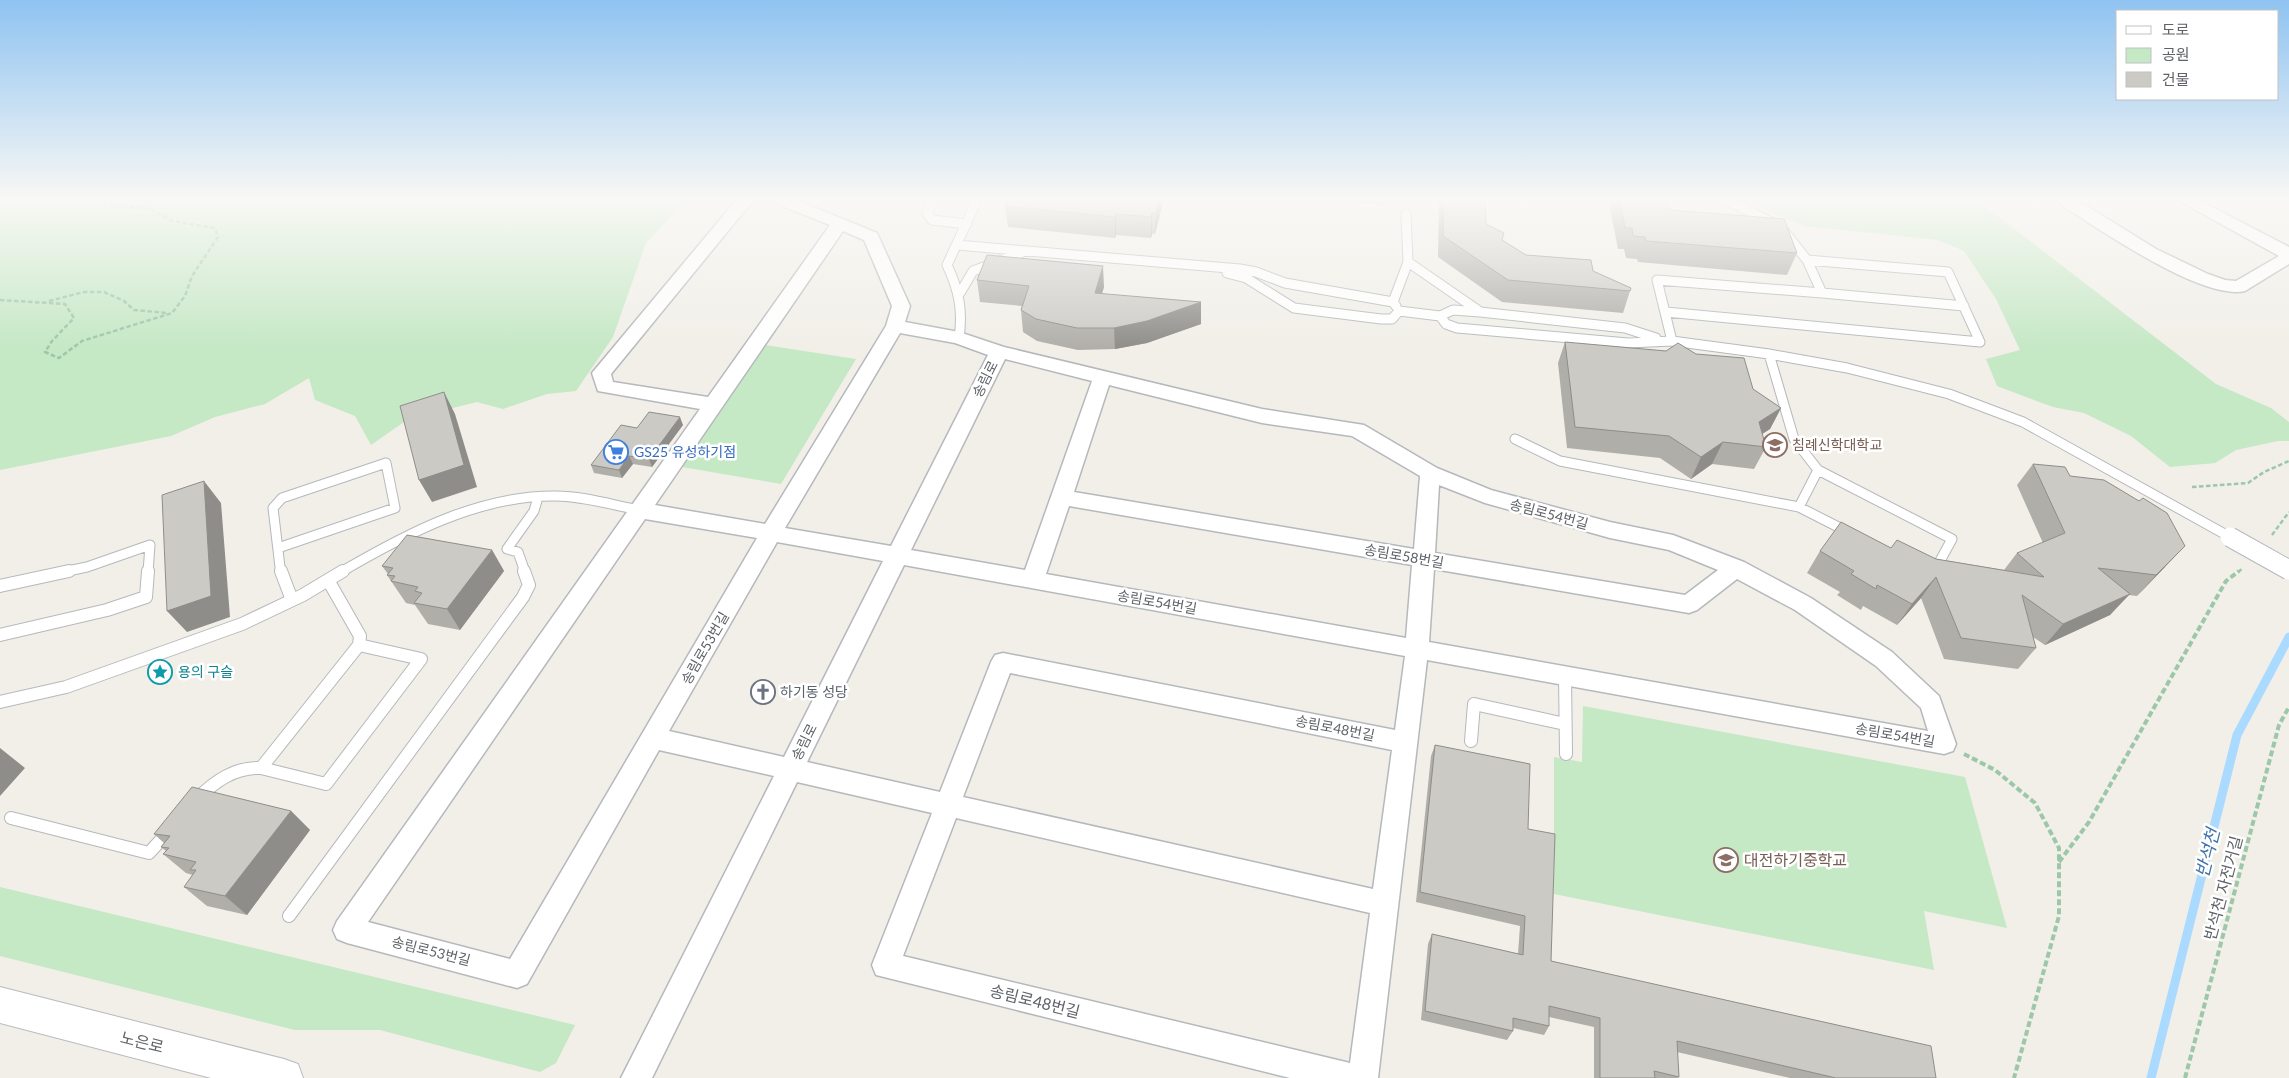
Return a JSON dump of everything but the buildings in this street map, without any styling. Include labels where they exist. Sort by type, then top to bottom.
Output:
[{"type":"street","points":[[705,248],[601,373],[605,387],[715,405]]},
{"type":"street","name":"송림로53번길","points":[[823,248],[347,930],[517,974],[771,533],[895,326],[902,306],[876,248]]},
{"type":"street","points":[[2145,248],[2213,283],[2230,288],[2239,287],[2289,256],[2275,248]]},
{"type":"street","points":[[895,326],[959,338],[999,352]]},
{"type":"street","name":"송림로54번길","points":[[897,555],[1944,744],[1932,703],[1884,659],[1803,604],[1736,568],[1673,543],[1610,530],[1485,496],[1430,474],[1357,430],[1262,416],[999,352]]},
{"type":"street","name":"송림로","points":[[636,1078],[999,352]]},
{"type":"street","points":[[1033,580],[1103,376]]},
{"type":"street","points":[[1364,1078],[1417,649],[1430,474]]},
{"type":"street","name":"송림로58번길","points":[[1060,497],[1689,604],[1736,568]]},
{"type":"street","points":[[639,510],[897,555]]},
{"type":"street","points":[[2230,537],[2289,570]]},
{"type":"street","name":"송림로48번길","points":[[1350,1078],[886,965],[1003,662],[1405,742]]},
{"type":"street","points":[[653,738],[1384,904]]},
{"type":"street","name":"노은로","points":[[0,1005],[284,1078]]},
{"type":"lane","points":[[955,248],[947,265],[960,293],[963,319],[959,338]]},
{"type":"lane","points":[[1000,248],[1240,269],[1256,272],[1285,283],[1393,302]]},
{"type":"lane","points":[[1398,311],[1393,302],[1408,262],[1407,248]]},
{"type":"lane","points":[[1798,248],[1808,260],[1822,293]]},
{"type":"lane","points":[[960,293],[974,271],[994,261],[1027,251]]},
{"type":"lane","points":[[1666,312],[1980,342],[1948,272],[1808,260]]},
{"type":"lane","points":[[1408,262],[1480,312]]},
{"type":"lane","points":[[1211,268],[1246,278],[1294,308],[1309,312],[1381,320],[1392,319],[1398,311]]},
{"type":"lane","points":[[1672,341],[1657,280],[1964,306]]},
{"type":"lane","points":[[1440,316],[1449,303],[1452,292]]},
{"type":"lane","points":[[1398,311],[1440,316],[1453,310],[1480,312],[1625,328],[1661,340]]},
{"type":"lane","points":[[1440,316],[1446,324],[1457,328],[1628,343],[1661,340],[1769,354],[1848,368],[1949,394],[2023,422],[2230,537]]},
{"type":"lane","points":[[1769,354],[1794,439],[1818,470],[1952,539],[1934,571],[1927,570]]},
{"type":"lane","points":[[1515,439],[1560,461],[1799,507],[1860,538]]},
{"type":"lane","points":[[278,548],[395,508],[386,463],[282,498],[274,508],[278,548],[280,567],[292,600]]},
{"type":"lane","points":[[1799,507],[1818,470]]},
{"type":"lane","points":[[0,702],[66,687],[242,624],[292,600],[425,527],[478,507],[538,497],[557,496],[584,499],[639,510]]},
{"type":"lane","points":[[289,916],[529,586],[518,552],[508,549],[534,511],[538,497]]},
{"type":"lane","points":[[0,586],[88,567],[150,545],[146,597],[107,610],[0,635]]},
{"type":"lane","points":[[261,768],[359,646],[360,636],[328,580]]},
{"type":"lane","points":[[189,808],[202,794],[227,776],[251,766],[326,784],[421,659],[359,646]]},
{"type":"lane","points":[[1565,676],[1566,754]]},
{"type":"lane","points":[[1472,741],[1474,704],[1565,724]]},
{"type":"lane","points":[[11,818],[149,853],[175,823]]},
{"type":"path","points":[[0,300],[65,304],[74,318],[52,340],[45,352],[59,358],[82,341],[172,313],[185,296],[192,276],[210,248]]},
{"type":"path","points":[[46,302],[80,292],[108,291],[126,301],[134,310],[172,313]]},
{"type":"path","points":[[2192,487],[2248,484],[2264,472],[2289,461]]},
{"type":"path","points":[[2269,539],[2289,512]]},
{"type":"path","points":[[2059,862],[2089,822],[2226,581],[2247,565]]},
{"type":"path","name":"반석천 자전거길","points":[[2185,1078],[2279,725],[2289,707]]},
{"type":"path","points":[[1944,744],[1996,770],[2035,803],[2059,848],[2059,916],[2014,1078]]},
{"type":"green space","points":[[0,248],[644,248],[613,337],[576,391],[547,394],[503,409],[477,402],[424,415],[404,422],[371,445],[355,416],[315,400],[309,378],[265,404],[215,417],[171,436],[0,470]]},
{"type":"green space","points":[[1958,248],[2039,248],[2216,384],[2271,408],[2289,422],[2289,441],[2278,441],[2236,450],[2215,463],[2170,467],[2131,436],[2084,413],[2053,407],[1997,386],[1986,359],[2020,350],[1996,299],[1964,251]]},
{"type":"green space","points":[[765,345],[856,359],[781,484],[682,467]]},
{"type":"green space","points":[[1583,706],[1965,777],[2007,928],[1924,911],[1934,970],[1554,894],[1554,757],[1582,762]]},
{"type":"green space","points":[[0,887],[575,1025],[556,1063],[540,1072],[380,1030],[295,1030],[0,956]]},
{"type":"waterway","name":"반석천","points":[[2151,1078],[2237,735],[2289,637]]},
{"type":"place","name":"침례신학대학교","points":[[1775,445]]},
{"type":"place","name":"GS25 유성하기점","points":[[616,452]]},
{"type":"place","name":"용의 구슬","points":[[160,672]]},
{"type":"place","name":"하기동 성당","points":[[763,692]]},
{"type":"place","name":"대전하기중학교","points":[[1726,860]]}]
